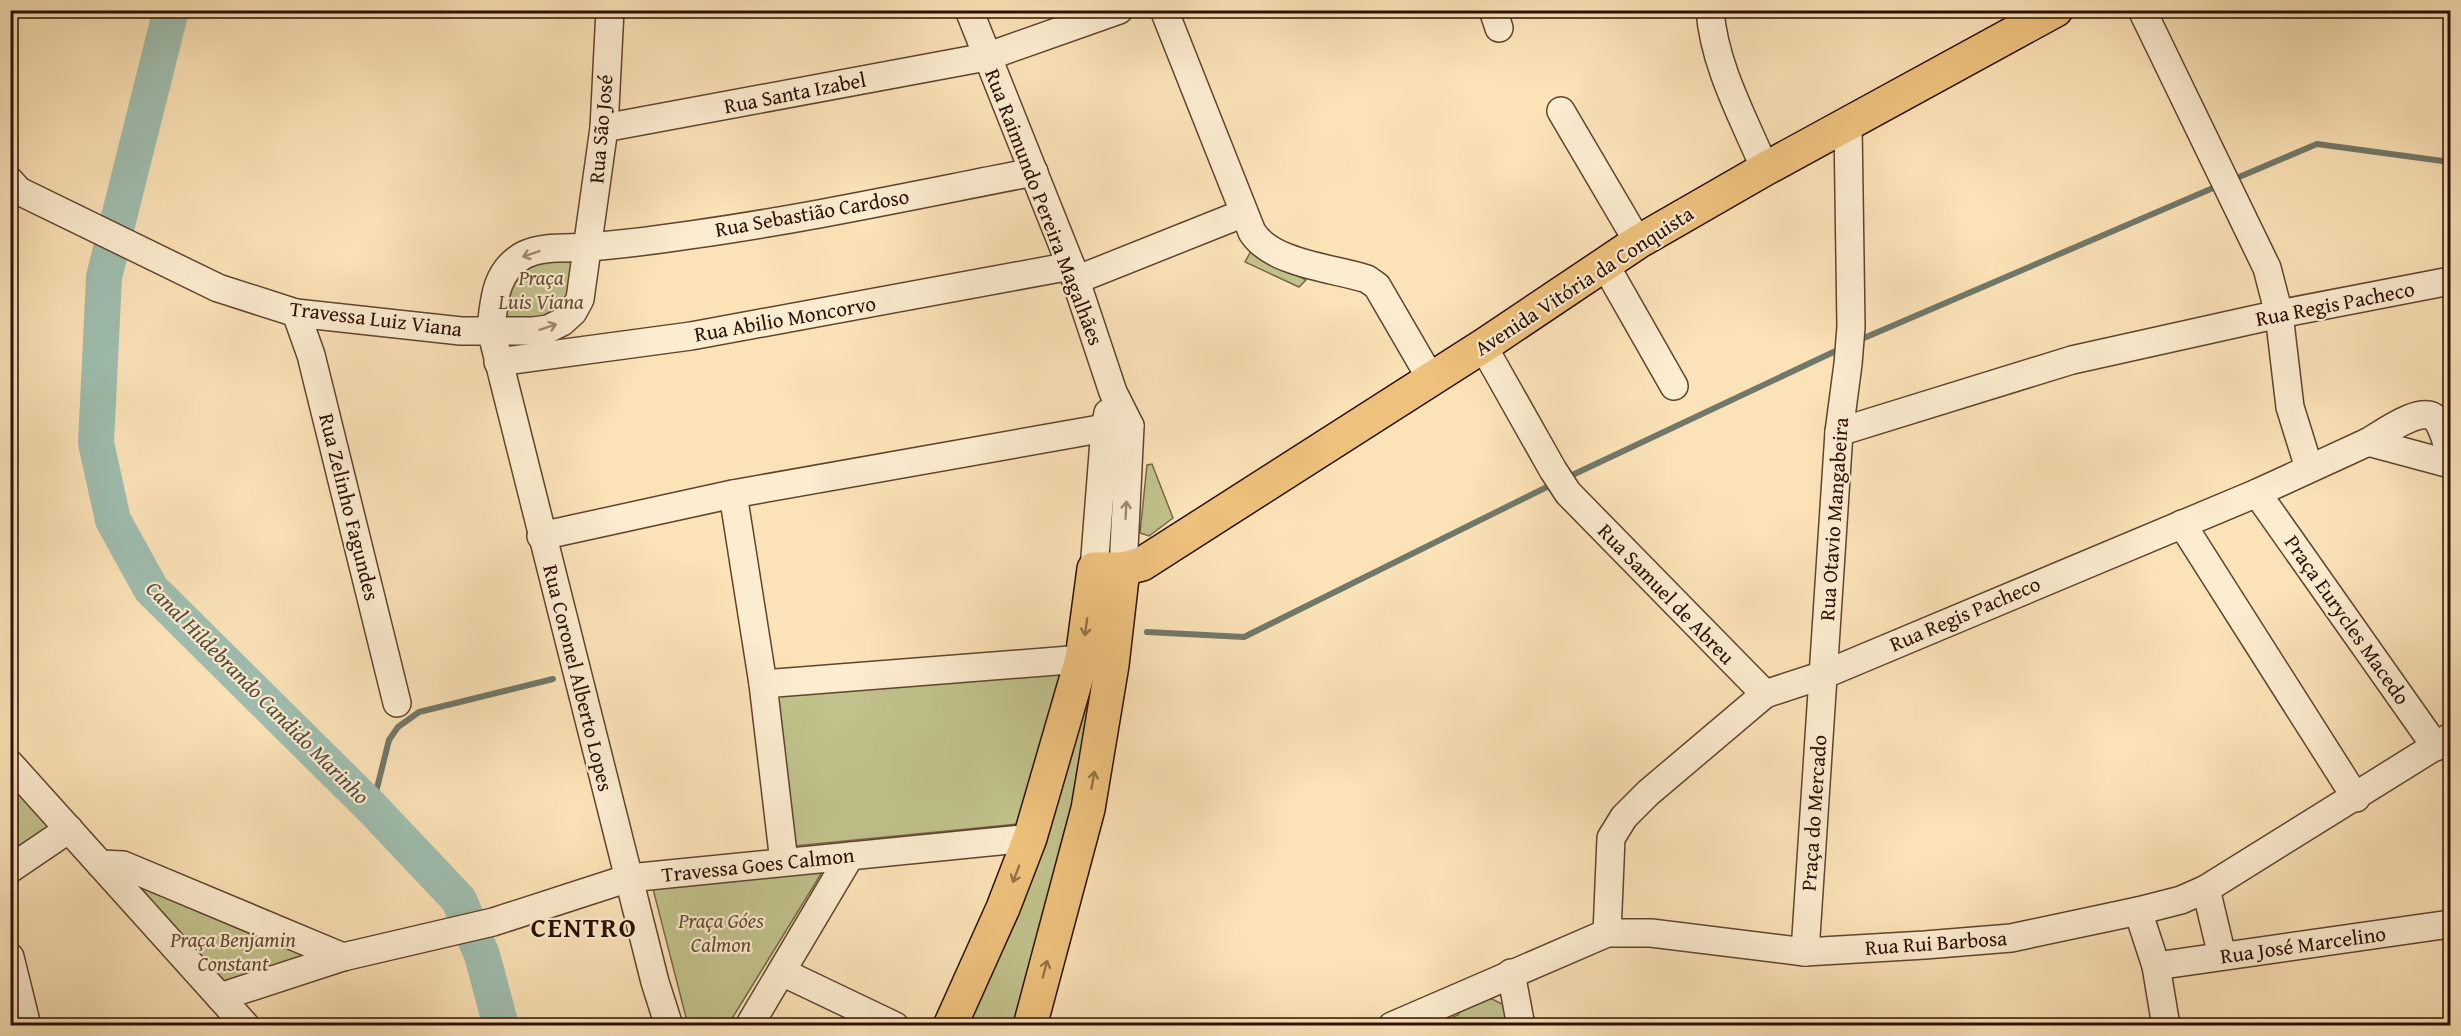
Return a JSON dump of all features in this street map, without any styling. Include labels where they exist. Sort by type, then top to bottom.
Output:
[{"type":"main road","name":"Avenida Vitória da Conquista","points":[[1109,569],[1134,568],[1143,564],[1483,346],[1638,242],[1765,169],[2056,10]]},
{"type":"main road","points":[[1030,1026],[1088,809],[1097,662],[1109,569]]},
{"type":"main road","points":[[950,1026],[1003,908],[1097,662]]},
{"type":"street","name":"Rua São José","points":[[490,330],[548,329],[562,322],[573,312],[580,299],[604,128],[610,10]]},
{"type":"street","name":"Rua Raimundo Pereira Magalhães","points":[[969,10],[1074,273],[1113,392],[1117,427]]},
{"type":"street","name":"Rua Santa Izabel","points":[[604,128],[986,57],[1119,10]]},
{"type":"street","points":[[1164,10],[1244,213],[1258,242],[1269,250],[1286,257],[1367,279],[1377,286],[1431,379]]},
{"type":"street","points":[[1710,10],[1712,33],[1721,64],[1765,169]]},
{"type":"street","points":[[2142,10],[2267,268],[2279,314],[2290,407],[2309,468]]},
{"type":"street","points":[[1561,111],[1638,242]]},
{"type":"street","name":"Rua Otavio Mangabeira","points":[[1823,675],[1839,432],[1851,327],[1848,125]]},
{"type":"street","name":"Rua Sebastião Cardoso","points":[[589,247],[692,235],[1034,172]]},
{"type":"street","name":"Travessa Luiz Viana","points":[[13,189],[218,288],[296,313],[461,331],[490,330]]},
{"type":"street","name":"Rua Abilio Moncorvo","points":[[498,362],[692,336],[1074,273],[1244,213]]},
{"type":"street","points":[[490,330],[494,296],[500,279],[511,265],[526,254],[544,250],[589,247]]},
{"type":"street","points":[[1604,264],[1674,386]]},
{"type":"street","name":"Rua Regis Pacheco","points":[[1839,432],[2072,360],[2279,314],[2451,281]]},
{"type":"street","name":"Rua Zelinho Fagundes","points":[[296,313],[311,355],[398,703]]},
{"type":"street","name":"Rua Coronel Alberto Lopes","points":[[490,330],[655,982],[669,1026]]},
{"type":"street","name":"Rua Samuel de Abreu","points":[[1483,346],[1568,493],[1765,694]]},
{"type":"street","name":"Rua Regis Pacheco","points":[[1607,933],[1611,838],[1624,817],[1648,793],[1765,694],[1823,675],[2257,493],[2368,442],[2407,419],[2426,414],[2434,417],[2438,421],[2451,454]]},
{"type":"street","points":[[541,536],[733,494],[1117,427],[1109,569]]},
{"type":"street","points":[[2368,442],[2451,464]]},
{"type":"street","name":"Praça Eurycles Macedo","points":[[2257,493],[2443,742]]},
{"type":"street","points":[[733,494],[763,684],[783,862]]},
{"type":"street","points":[[2182,524],[2356,798]]},
{"type":"street","points":[[763,684],[1097,662]]},
{"type":"street","name":"Praça do Mercado","points":[[1805,952],[1823,675]]},
{"type":"street","name":"Rua Rui Barbosa","points":[[1392,1026],[1607,933],[1651,933],[1805,952],[2011,938],[2181,900],[2206,890],[2443,742]]},
{"type":"street","points":[[10,764],[246,1026]]},
{"type":"street","points":[[10,869],[69,830]]},
{"type":"street","name":"Travessa Goes Calmon","points":[[343,957],[493,922],[629,878],[1030,838]]},
{"type":"street","points":[[749,1026],[850,855]]},
{"type":"street","points":[[100,864],[123,865],[343,957]]},
{"type":"street","points":[[2206,890],[2222,956]]},
{"type":"street","points":[[2138,911],[2156,966],[2166,1026]]},
{"type":"street","name":"Rua José Marcelino","points":[[2156,966],[2451,924]]},
{"type":"street","points":[[10,957],[27,1026]]},
{"type":"street","points":[[220,997],[343,957]]},
{"type":"street","points":[[782,972],[895,1026]]},
{"type":"street","points":[[1511,973],[1521,1026]]},
{"type":"green space","points":[[1251,251],[1306,280],[1299,287],[1245,262]]},
{"type":"green space","name":"Praça Luis Viana","points":[[576,258],[570,296],[558,311],[541,318],[502,320],[509,284],[530,264]]},
{"type":"green space","points":[[1152,464],[1173,518],[1149,536],[1140,533],[1147,465]]},
{"type":"green space","points":[[1063,672],[1018,824],[794,846],[777,695]]},
{"type":"green space","points":[[1083,677],[1103,683],[1064,843],[1014,1025],[961,1026]]},
{"type":"green space","points":[[10,785],[51,828],[10,857]]},
{"type":"green space","name":"Praça Góes Calmon","points":[[824,869],[728,1025],[688,1025],[652,885]]},
{"type":"green space","name":"Praça Benjamin Constant","points":[[131,880],[306,956],[225,982]]},
{"type":"green space","points":[[1488,997],[1504,1005],[1510,1026],[1433,1026],[1458,1015],[1463,1007]]},
{"type":"waterway","name":"Canal Hildebrando Candido Marinho","points":[[171,10],[104,277],[96,443],[113,520],[151,589],[372,808],[459,900],[482,955],[501,1026]]},
{"type":"waterway","points":[[2232,180],[2317,144],[2450,162]]},
{"type":"waterway","points":[[1857,341],[2220,185]]},
{"type":"waterway","points":[[1566,478],[1842,348]]},
{"type":"waterway","points":[[1147,632],[1244,637],[1555,483]]},
{"type":"waterway","points":[[372,808],[389,740],[398,727],[419,712],[553,679]]},
{"type":"district","name":"CENTRO","points":[[584,928]]}]
